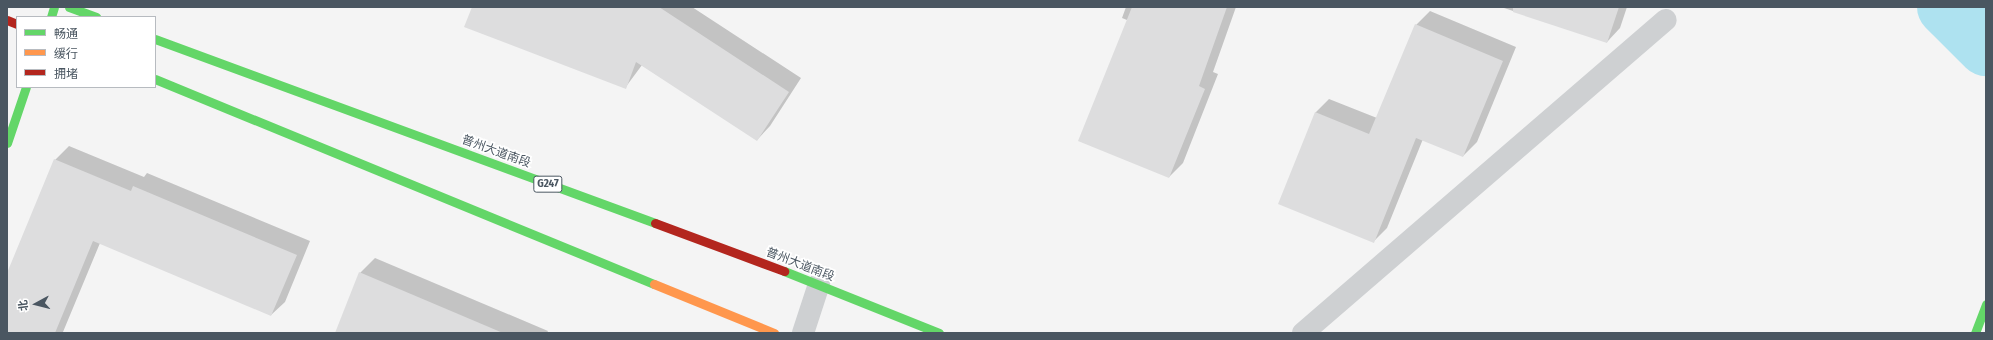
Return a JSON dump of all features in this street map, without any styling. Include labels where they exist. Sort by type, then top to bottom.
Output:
[{"type":"main road","points":[[69,7],[93,16]]},
{"type":"main road","name":"普州大道南段","points":[[156,39],[819,284],[939,333]]},
{"type":"main road","points":[[156,79],[774,333]]},
{"type":"main road","points":[[7,143],[26,88]]},
{"type":"main road","points":[[1975,333],[1986,304]]},
{"type":"street","points":[[1303,333],[1665,20]]},
{"type":"street","points":[[803,333],[819,284]]},
{"type":"building","points":[[472,7],[659,7],[789,92],[757,141],[636,62],[626,89],[464,27]]},
{"type":"building","points":[[1132,7],[1227,7],[1199,86],[1205,89],[1169,178],[1078,141]]},
{"type":"building","points":[[1513,7],[1619,7],[1607,43],[1513,12]]},
{"type":"building","points":[[1415,24],[1503,61],[1463,157],[1416,138],[1374,243],[1278,204],[1315,112],[1369,134]]},
{"type":"building","points":[[54,159],[131,191],[133,186],[297,255],[271,316],[93,241],[55,333],[7,333],[7,273]]},
{"type":"building","points":[[359,272],[503,333],[335,333]]},
{"type":"waterway","points":[[1946,7],[1986,47]]},
{"type":"traffic: fast","points":[[51,16],[54,7]]},
{"type":"traffic: fast","points":[[69,7],[93,16]]},
{"type":"traffic: fast","points":[[156,39],[655,223]]},
{"type":"traffic: fast","points":[[156,79],[654,284]]},
{"type":"traffic: fast","points":[[7,143],[26,88]]},
{"type":"traffic: fast","points":[[784,271],[939,333]]},
{"type":"traffic: fast","points":[[1975,333],[1986,304]]},
{"type":"traffic: slow","points":[[654,284],[774,333]]},
{"type":"traffic: jam","points":[[7,20],[16,24]]},
{"type":"traffic: jam","points":[[655,223],[784,271]]}]
